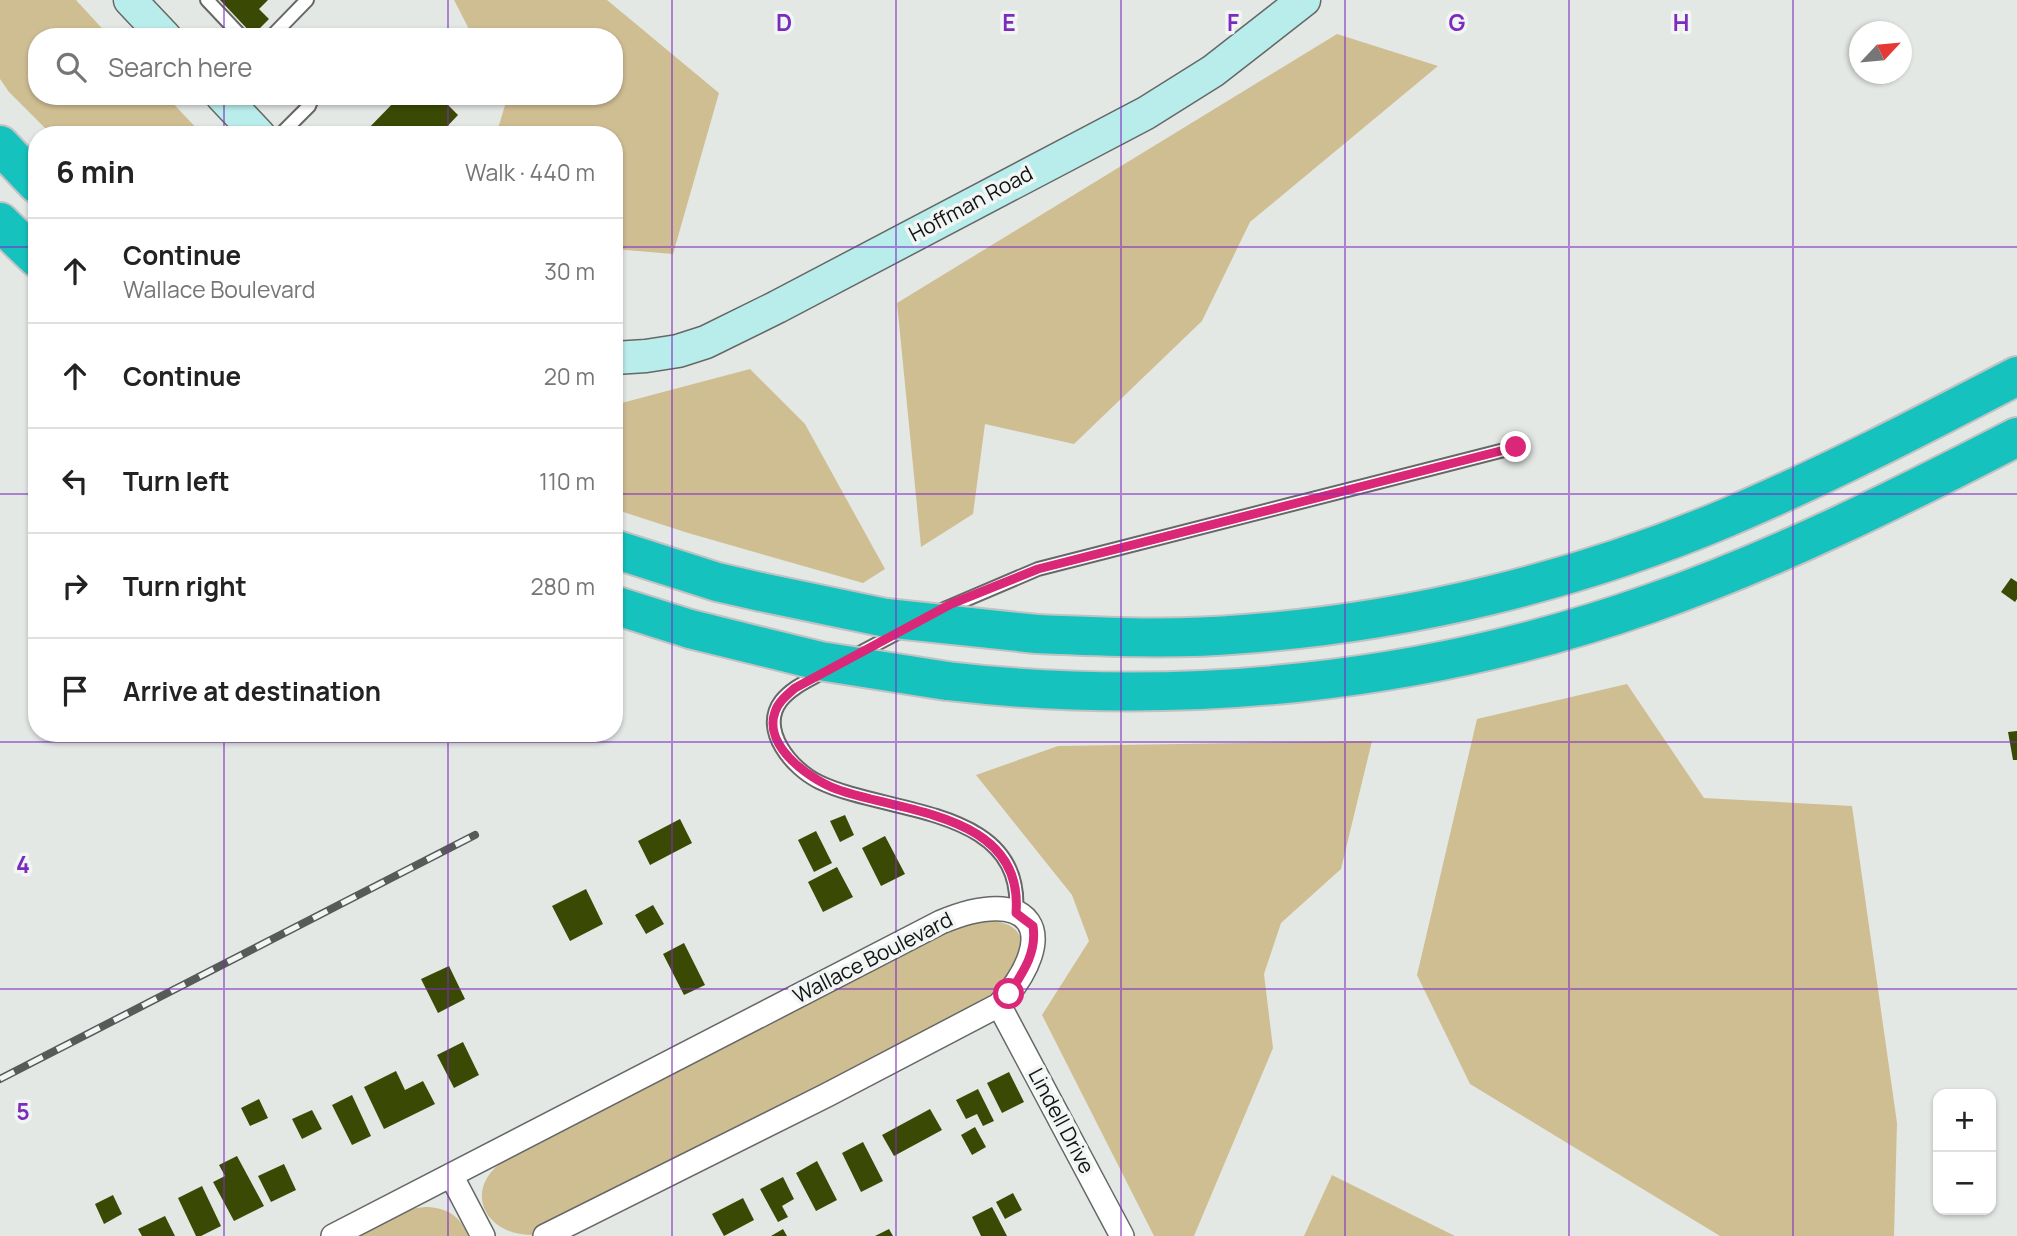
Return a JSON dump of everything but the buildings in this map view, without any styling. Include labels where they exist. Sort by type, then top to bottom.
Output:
[{"type":"highway","points":[[0,145],[28,175]]},
{"type":"highway","points":[[0,222],[28,249]]},
{"type":"highway","points":[[623,552],[761,593],[886,618],[1037,635],[1138,638],[1244,634],[1379,617],[1519,588],[1629,554],[1726,518],[1866,453],[2017,376]]},
{"type":"highway","points":[[623,608],[690,629],[820,661],[947,681],[1074,690],[1147,691],[1226,688],[1362,674],[1518,643],[1616,615],[1712,581],[1837,527],[2017,437]]},
{"type":"street","points":[[130,0],[156,28]]},
{"type":"street","name":"Hoffman Road","points":[[623,357],[688,348],[777,307],[1146,113],[1213,71],[1304,0]]},
{"type":"street","points":[[231,105],[250,126]]},
{"type":"street","name":"Wallace Boulevard","points":[[332,1236],[941,922],[980,908],[1000,908],[1016,913]]},
{"type":"street","points":[[545,1236],[827,1095],[999,1005],[1025,970],[1034,946],[1033,926],[1016,913]]},
{"type":"street","name":"Lindell Drive","points":[[999,1005],[1122,1236]]},
{"type":"street","points":[[451,1175],[483,1236]]},
{"type":"lane","points":[[207,0],[233,28]]},
{"type":"lane","points":[[280,28],[307,0]]},
{"type":"lane","points":[[289,126],[309,105]]},
{"type":"lane","points":[[1016,913],[1017,900],[1011,870],[1006,859],[985,840],[942,818],[841,791],[817,782],[802,771],[786,753],[776,734],[773,720],[782,700],[795,688],[951,604],[1038,569],[1516,447]]},
{"type":"shaded area","points":[[0,0],[76,0],[102,28],[28,28],[28,105],[175,105],[194,126],[43,126],[9,92],[0,79]]},
{"type":"shaded area","points":[[454,0],[607,0],[719,93],[673,254],[623,250],[623,126],[499,126],[505,105],[623,105],[623,28],[468,28]]},
{"type":"shaded area","points":[[1337,34],[1438,66],[1250,222],[1202,321],[1074,444],[985,424],[973,514],[921,547],[897,303]]},
{"type":"shaded area","points":[[750,369],[805,424],[885,569],[863,583],[623,512],[623,403]]},
{"type":"shaded area","points":[[1627,684],[1704,798],[1852,806],[1897,1123],[1894,1236],[1720,1236],[1470,1084],[1417,975],[1477,719]]},
{"type":"shaded area","points":[[1372,741],[1341,869],[1281,923],[1264,974],[1273,1048],[1194,1236],[1154,1236],[1042,1015],[1089,941],[1072,895],[976,775],[1058,746]]},
{"type":"shaded area","points":[[992,921],[1017,931],[1021,950],[1004,983],[973,1008],[534,1235],[502,1228],[491,1219],[484,1208],[484,1184],[492,1171],[505,1160],[944,933],[970,924]]},
{"type":"shaded area","points":[[1332,1175],[1455,1236],[1304,1236]]},
{"type":"shaded area","points":[[425,1207],[452,1214],[468,1236],[357,1236],[409,1209]]},
{"type":"railway","points":[[0,1079],[475,835]]},
{"type":"route","points":[[1009,994],[1030,960],[1034,935],[1033,926],[1016,913],[1014,880],[1006,859],[977,834],[960,825],[925,812],[841,791],[817,782],[791,760],[776,734],[773,720],[782,700],[795,688],[951,604],[1038,569],[1516,447]]}]
